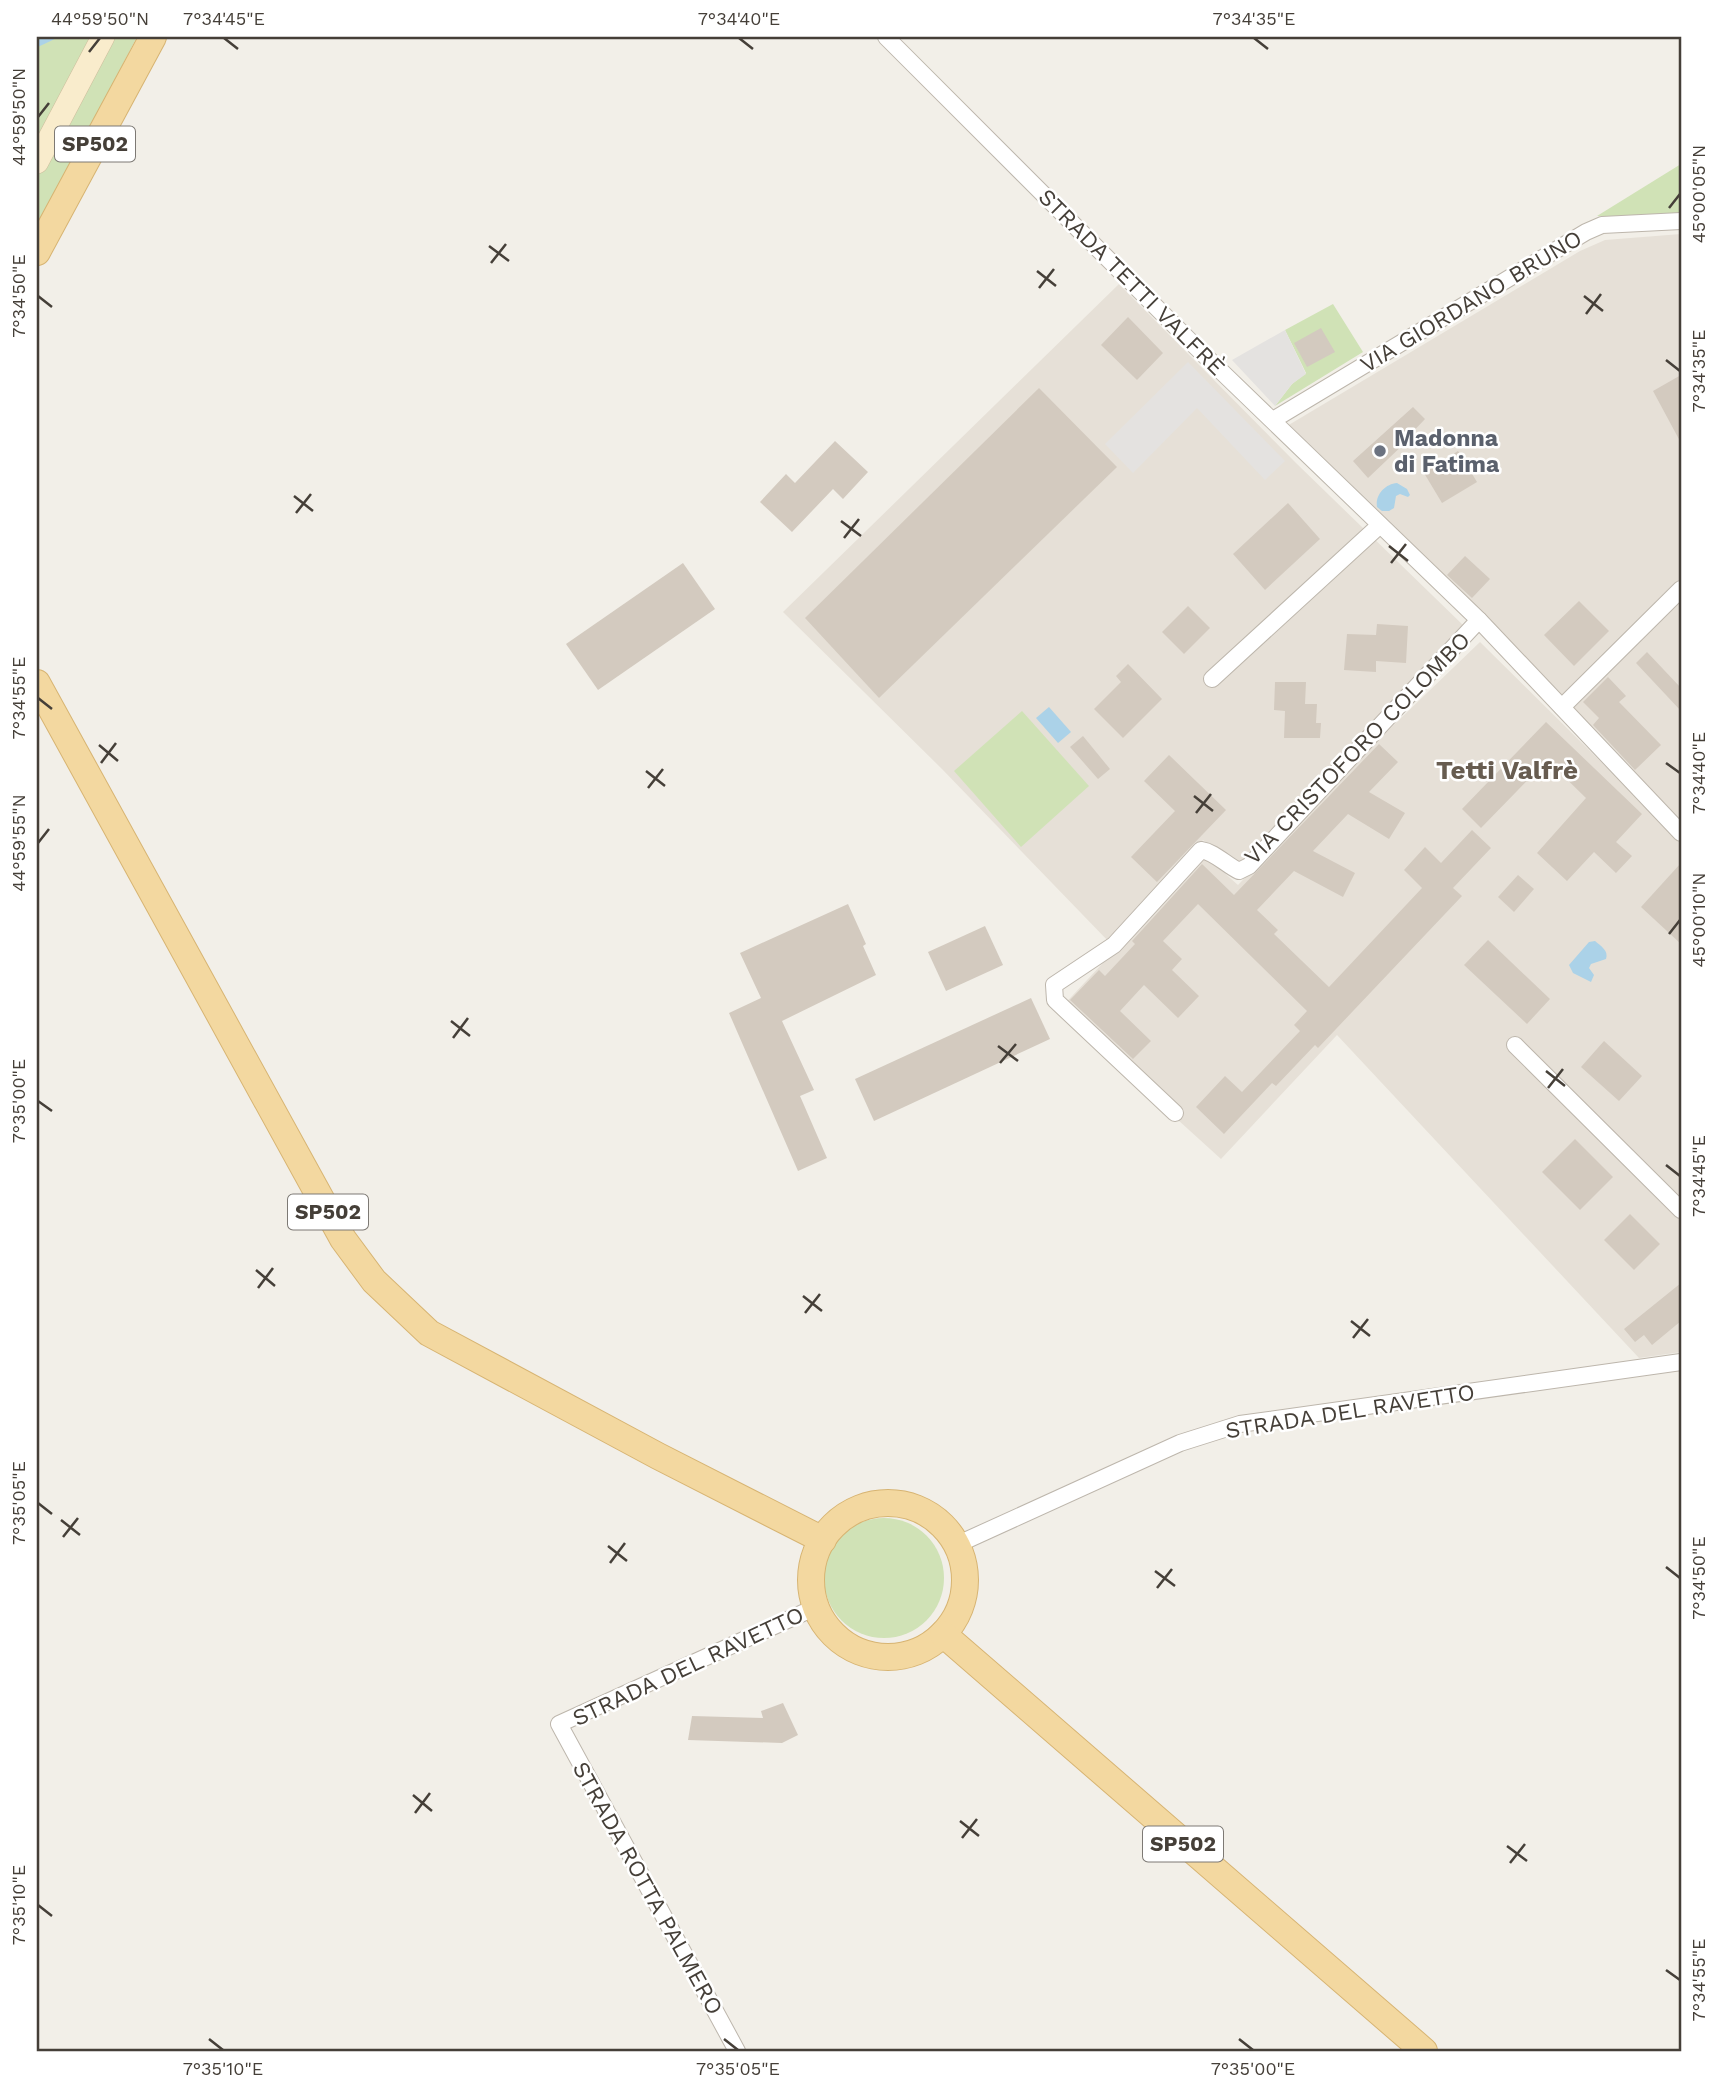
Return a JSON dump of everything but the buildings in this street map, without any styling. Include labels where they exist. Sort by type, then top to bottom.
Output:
[{"type":"main road","points":[[37,162],[103,37]]},
{"type":"main road","name":"SP502","points":[[37,252],[153,37]]},
{"type":"main road","name":"SP502","points":[[37,683],[344,1239],[374,1281],[429,1333],[658,1456],[822,1540]]},
{"type":"main road","points":[[879,1504],[913,1507],[942,1525],[956,1545],[965,1571],[961,1605],[954,1620],[930,1645],[906,1655],[880,1657],[848,1646],[823,1622],[812,1590],[815,1556],[822,1540],[833,1527],[854,1512],[879,1504]]},
{"type":"main road","name":"SP502","points":[[943,1634],[1424,2051]]},
{"type":"street","name":"STRADA TETTI VALFRÈ","points":[[886,37],[1196,347],[1479,620],[1681,833]]},
{"type":"street","name":"VIA GIORDANO BRUNO","points":[[1273,420],[1586,232],[1602,225],[1681,220]]},
{"type":"street","points":[[1212,679],[1380,525]]},
{"type":"street","points":[[1562,707],[1681,589]]},
{"type":"street","name":"VIA CRISTOFORO COLOMBO","points":[[1175,1113],[1055,1000],[1054,985],[1114,945],[1201,850],[1208,851],[1225,865],[1239,871],[1249,866],[1479,620]]},
{"type":"street","points":[[1515,1045],[1681,1210]]},
{"type":"street","name":"STRADA DEL RAVETTO","points":[[956,1545],[1180,1443],[1240,1424],[1681,1362]]},
{"type":"street","name":"STRADA DEL RAVETTO","points":[[559,1724],[816,1607]]},
{"type":"street","name":"STRADA ROTTA PALMERO","points":[[559,1724],[737,2051]]},
{"type":"shaded area","points":[[1681,234],[1681,582],[1563,700],[1287,426],[1580,251],[1605,240]]},
{"type":"shaded area","points":[[1119,284],[1296,463],[1465,627],[1249,861],[1235,863],[1203,840],[1110,943],[942,769],[783,612]]},
{"type":"shaded area","points":[[1285,330],[1306,374],[1292,384],[1275,406],[1232,360]]},
{"type":"shaded area","points":[[1188,362],[1285,461],[1265,480],[1197,408],[1133,473],[1105,444]]},
{"type":"shaded area","points":[[1681,601],[1681,826],[1572,709]]},
{"type":"shaded area","points":[[1480,642],[1681,841],[1681,1352],[1639,1358],[1337,1035],[1221,1159],[1058,1011],[1204,855],[1238,885],[1376,742]]},
{"type":"green space","points":[[37,37],[137,37],[37,229]]},
{"type":"green space","points":[[1681,164],[1681,215],[1650,218],[1597,216]]},
{"type":"green space","points":[[1333,304],[1363,352],[1275,406],[1292,384],[1306,373],[1285,330]]},
{"type":"green space","points":[[1022,711],[1089,786],[1021,847],[954,771]]},
{"type":"green space","points":[[884,1518],[907,1522],[927,1535],[940,1555],[944,1578],[940,1601],[927,1621],[907,1634],[884,1638],[861,1634],[841,1621],[828,1601],[824,1578],[828,1555],[841,1535],[861,1522]]},
{"type":"water","points":[[1397,483],[1407,489],[1410,495],[1396,496],[1394,508],[1382,511],[1377,507],[1379,494],[1389,485]]},
{"type":"water","points":[[1049,707],[1071,732],[1058,743],[1036,718]]},
{"type":"water","points":[[1595,941],[1607,956],[1606,959],[1591,964],[1589,968],[1594,975],[1591,982],[1573,973],[1569,965],[1589,942]]},
{"type":"waterway","points":[[37,44],[52,37]]},
{"type":"place","name":"Madonna di Fatima","points":[[1380,451]]},
{"type":"district","name":"Tetti Valfrè","points":[[1507,770]]}]
